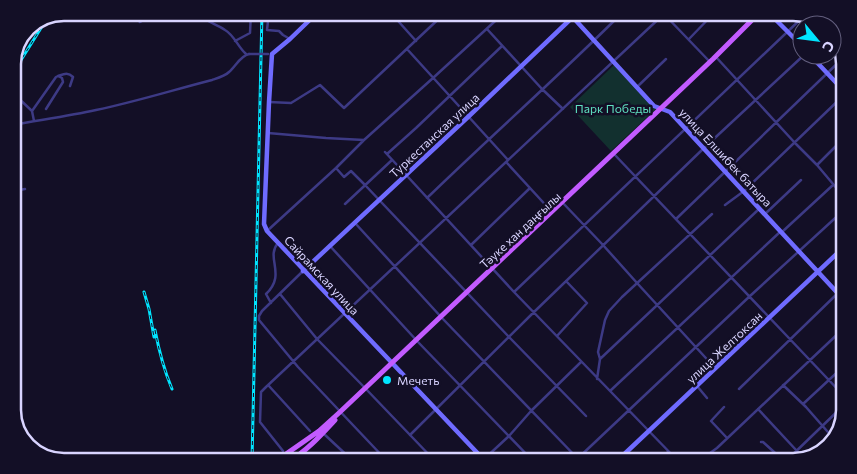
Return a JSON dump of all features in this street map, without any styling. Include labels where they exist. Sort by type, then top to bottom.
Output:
[{"type":"main road","name":"Туркестанская улица","points":[[304,271],[569,21]]},
{"type":"main road","name":"улица Елшибек батыра","points":[[575,21],[654,106],[670,112],[836,291]]},
{"type":"main road","name":"Тәуке хан даңғылы","points":[[289,453],[348,407],[753,21]]},
{"type":"main road","points":[[777,21],[792,36]]},
{"type":"main road","points":[[270,54],[290,39],[308,22]]},
{"type":"main road","name":"Сайрамская улица","points":[[270,54],[264,224],[267,232],[476,453]]},
{"type":"main road","points":[[819,65],[836,84]]},
{"type":"main road","name":"улица Желтоксан","points":[[626,453],[836,254]]},
{"type":"main road","name":"Тәуке хан даңғылы","points":[[300,453],[340,413]]},
{"type":"street","points":[[269,102],[291,103],[320,85],[344,108],[436,21]]},
{"type":"street","points":[[267,232],[364,140],[495,21]]},
{"type":"street","points":[[427,198],[614,21]]},
{"type":"street","points":[[283,450],[260,422],[262,392],[267,386],[655,21]]},
{"type":"street","points":[[671,21],[710,62]]},
{"type":"street","points":[[688,40],[706,21]]},
{"type":"street","points":[[209,22],[226,30],[248,54]]},
{"type":"street","points":[[235,41],[250,33],[251,22]]},
{"type":"street","points":[[268,22],[267,30],[279,31],[290,39]]},
{"type":"street","points":[[399,22],[416,41]]},
{"type":"street","points":[[514,292],[792,27]]},
{"type":"street","points":[[487,29],[563,109]]},
{"type":"street","points":[[502,46],[386,153],[514,292],[668,452]]},
{"type":"street","points":[[407,49],[552,212]]},
{"type":"street","points":[[21,123],[96,110],[182,89],[212,80],[229,72],[242,57],[248,54],[270,54]]},
{"type":"street","points":[[716,57],[817,165],[836,188]]},
{"type":"street","points":[[636,88],[666,59]]},
{"type":"street","points":[[410,435],[603,245],[793,65]]},
{"type":"street","points":[[676,219],[836,65]]},
{"type":"street","points":[[32,111],[56,77],[70,74],[73,76],[70,86]]},
{"type":"street","points":[[46,109],[63,82],[62,78],[58,76]]},
{"type":"street","points":[[21,101],[32,111],[34,121]]},
{"type":"street","points":[[725,205],[744,191],[836,101]]},
{"type":"street","points":[[267,133],[364,140]]},
{"type":"street","points":[[817,165],[836,146]]},
{"type":"street","points":[[614,154],[836,387]]},
{"type":"street","points":[[345,204],[392,160]]},
{"type":"street","points":[[336,168],[344,177],[351,171],[509,338],[586,416]]},
{"type":"street","points":[[765,214],[801,180]]},
{"type":"street","points":[[610,391],[731,277],[833,185]]},
{"type":"street","points":[[471,245],[530,188]]},
{"type":"street","points":[[21,189],[25,189]]},
{"type":"street","points":[[562,202],[715,368]]},
{"type":"street","points":[[600,359],[760,208]]},
{"type":"street","points":[[598,379],[600,359],[598,352],[605,320],[609,312],[712,214]]},
{"type":"street","points":[[586,453],[750,296],[836,217]]},
{"type":"street","points":[[355,223],[441,317],[570,453]]},
{"type":"street","points":[[271,303],[266,294],[272,288],[276,277],[273,254],[274,247],[278,243]]},
{"type":"street","points":[[330,246],[525,453]]},
{"type":"street","points":[[304,271],[259,316],[259,320],[293,361],[378,453]]},
{"type":"street","points":[[557,336],[587,304],[566,281]]},
{"type":"street","points":[[280,294],[317,339],[427,453]]},
{"type":"street","points":[[739,389],[836,295]]},
{"type":"street","points":[[710,453],[836,335]]},
{"type":"street","points":[[492,453],[581,362]]},
{"type":"street","points":[[803,404],[836,374]]},
{"type":"street","points":[[783,385],[829,433]]},
{"type":"street","points":[[267,386],[310,431]]},
{"type":"street","points":[[697,386],[707,398]]},
{"type":"street","points":[[724,407],[711,422],[727,438]]},
{"type":"street","points":[[758,409],[797,451],[835,414]]},
{"type":"street","points":[[323,432],[343,453]]},
{"type":"street","points":[[761,442],[777,453]]},
{"type":"green space","name":"Парк Победы","points":[[614,65],[656,109],[611,151],[570,107]]},
{"type":"railway","points":[[252,453],[262,22]]},
{"type":"railway","points":[[22,59],[41,29]]},
{"type":"railway","points":[[144,292],[154,337]]},
{"type":"railway","points":[[155,330],[162,360],[172,389]]},
{"type":"place","name":"Мечеть","points":[[387,380]]}]
